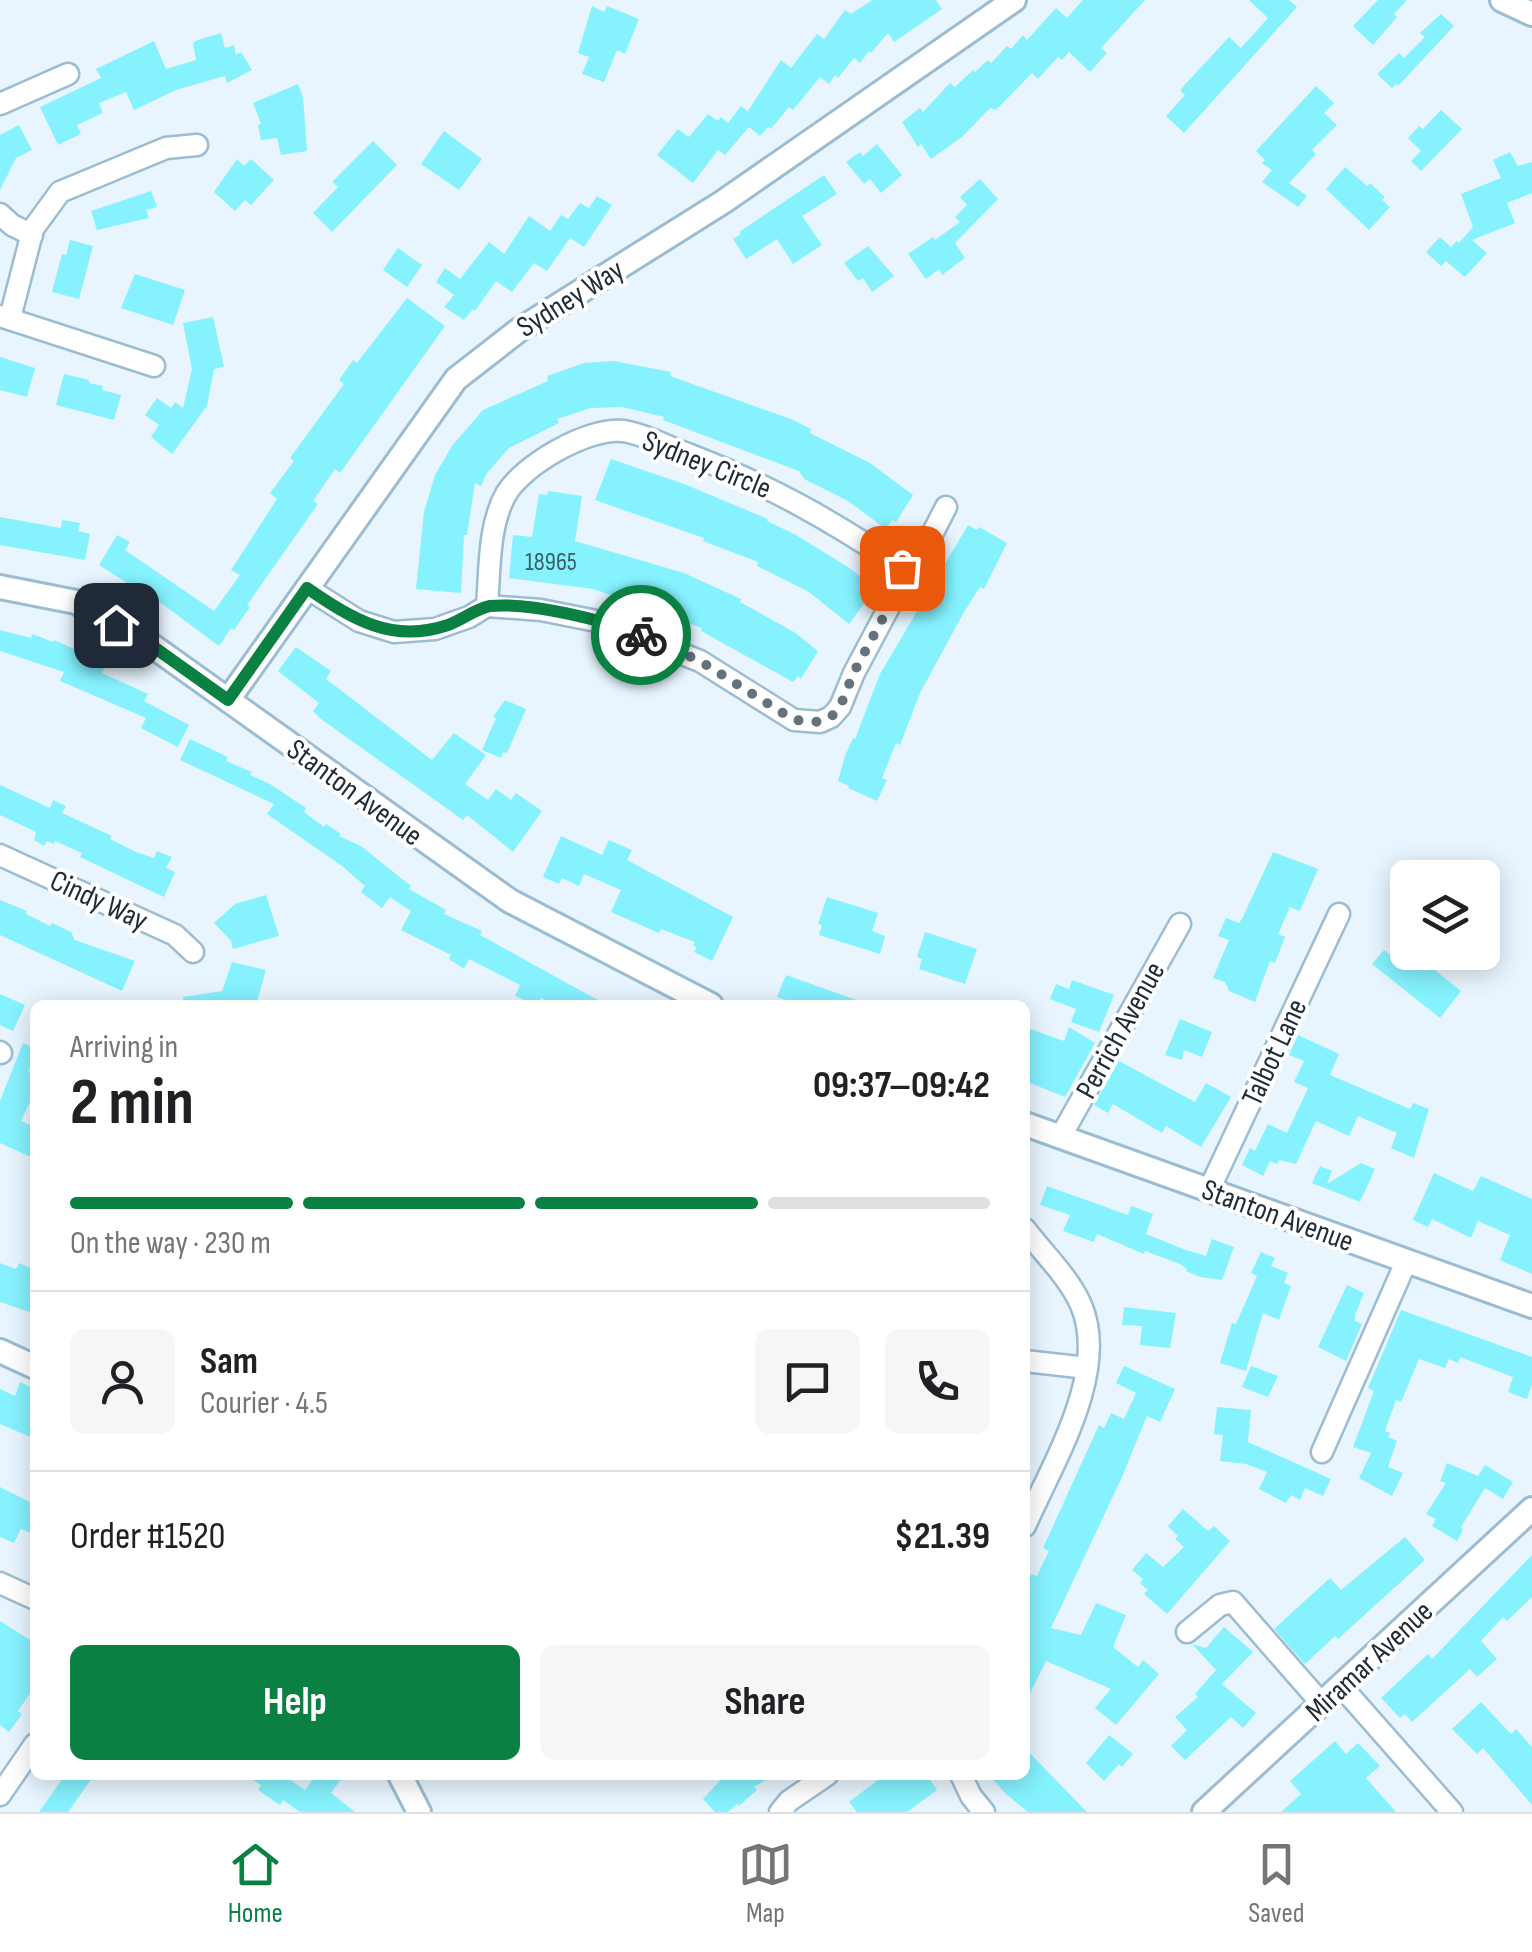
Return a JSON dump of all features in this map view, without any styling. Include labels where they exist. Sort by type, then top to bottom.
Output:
[{"type":"street","name":"Sydney Way","points":[[228,700],[456,378],[519,330],[723,202],[1014,0]]},
{"type":"street","points":[[1502,0],[1532,14]]},
{"type":"street","points":[[0,104],[68,74]]},
{"type":"street","points":[[154,366],[5,317],[32,235],[60,192],[166,148],[197,145]]},
{"type":"street","points":[[0,214],[32,235]]},
{"type":"street","name":"Sydney Circle","points":[[487,606],[494,528],[506,493],[547,456],[608,432],[637,435],[781,493],[902,568]]},
{"type":"street","points":[[307,588],[359,621],[394,632],[434,629],[487,606],[573,615],[630,631],[700,661],[794,720],[820,722],[840,707],[897,592],[902,568],[926,546],[946,507]]},
{"type":"street","name":"Stanton Avenue","points":[[0,586],[88,607],[151,645],[510,901],[701,1000]]},
{"type":"street","name":"Cindy Way","points":[[0,855],[176,935],[192,952]]},
{"type":"street","name":"Talbot Lane","points":[[1210,1190],[1339,914]]},
{"type":"street","name":"Perrich Avenue","points":[[1060,1136],[1180,924]]},
{"type":"street","name":"Stanton Avenue","points":[[1030,1126],[1532,1306]]},
{"type":"street","points":[[1030,1236],[1081,1305],[1089,1338],[1088,1368],[1078,1406],[1030,1515]]},
{"type":"street","points":[[1322,1452],[1406,1262]]},
{"type":"street","points":[[0,1351],[30,1365]]},
{"type":"street","points":[[1030,1362],[1088,1368]]},
{"type":"street","name":"Miramar Avenue","points":[[1204,1812],[1532,1509]]},
{"type":"street","points":[[0,1582],[30,1597]]},
{"type":"street","points":[[1187,1632],[1220,1604],[1233,1602],[1322,1704]]},
{"type":"street","points":[[1342,1688],[1452,1812]]},
{"type":"street","points":[[0,1795],[30,1751]]},
{"type":"street","points":[[403,1780],[420,1812]]},
{"type":"street","points":[[780,1812],[790,1800],[820,1780]]},
{"type":"street","points":[[963,1780],[984,1812]]},
{"type":"building","points":[[872,0],[936,0],[942,9],[894,42],[888,33],[860,63],[854,58],[829,84],[820,77],[771,129],[768,127],[760,136],[749,127],[725,155],[718,150],[693,183],[657,155],[678,129],[689,137],[708,114],[728,123],[741,106],[748,111],[781,60],[791,68],[817,34],[824,39],[845,10],[851,14]]},
{"type":"building","points":[[1083,0],[1145,0],[1101,48],[1107,53],[1090,72],[1069,52],[1062,60],[1058,57],[1038,79],[1032,73],[996,110],[990,108],[962,137],[931,159],[921,144],[918,147],[902,122],[920,108],[923,112],[950,83],[955,87],[988,60],[991,63],[1007,46],[1011,49],[1023,35],[1027,40],[1056,8],[1067,18]]},
{"type":"building","points":[[1249,0],[1289,0],[1297,7],[1184,133],[1166,116],[1185,95],[1180,90],[1229,37],[1241,48],[1268,18]]},
{"type":"building","points":[[1378,0],[1407,0],[1373,45],[1353,26]]},
{"type":"building","points":[[592,6],[604,12],[607,6],[639,19],[625,54],[617,50],[604,82],[582,74],[589,57],[578,53]]},
{"type":"building","points":[[1441,14],[1454,26],[1392,88],[1377,74],[1399,53],[1404,58],[1425,37],[1420,33]]},
{"type":"building","points":[[221,33],[225,48],[234,45],[236,55],[241,52],[252,70],[227,83],[225,76],[176,90],[134,110],[126,92],[99,103],[103,113],[77,125],[81,134],[58,145],[40,107],[101,78],[96,69],[154,41],[166,69],[196,60],[195,41]]},
{"type":"building","points":[[298,84],[303,97],[307,151],[281,155],[277,138],[261,140],[261,124],[253,103]]},
{"type":"building","points":[[1316,86],[1334,103],[1324,113],[1337,125],[1312,150],[1316,154],[1289,183],[1307,196],[1298,207],[1262,182],[1272,170],[1262,163],[1265,160],[1256,151]]},
{"type":"building","points":[[1441,110],[1462,129],[1421,171],[1411,161],[1421,151],[1408,138]]},
{"type":"building","points":[[19,125],[32,150],[16,158],[0,190],[0,135]]},
{"type":"building","points":[[444,131],[482,159],[459,190],[421,164]]},
{"type":"building","points":[[373,141],[397,165],[332,232],[313,213],[338,187],[332,182]]},
{"type":"building","points":[[877,144],[902,175],[881,193],[870,179],[864,184],[846,162],[860,152],[863,156]]},
{"type":"building","points":[[1510,152],[1518,166],[1532,162],[1532,193],[1507,203],[1515,223],[1472,240],[1487,253],[1465,277],[1446,261],[1441,266],[1426,252],[1440,237],[1451,247],[1459,243],[1473,227],[1461,194],[1501,178],[1493,160]]},
{"type":"building","points":[[237,159],[244,166],[251,159],[274,180],[251,205],[245,200],[235,211],[214,192]]},
{"type":"building","points":[[1345,167],[1367,186],[1370,183],[1390,207],[1369,230],[1326,189]]},
{"type":"building","points":[[824,175],[837,194],[802,216],[822,245],[793,264],[777,239],[746,259],[733,239],[739,232]]},
{"type":"building","points":[[980,179],[998,199],[955,243],[965,258],[942,275],[939,269],[926,279],[908,254],[960,222],[955,217],[967,205],[960,197]]},
{"type":"building","points":[[151,191],[157,207],[146,210],[149,218],[97,230],[91,211]]},
{"type":"building","points":[[597,196],[612,205],[584,247],[570,238],[547,271],[534,263],[512,292],[496,281],[464,320],[444,307],[454,295],[436,282],[445,268],[460,279],[489,242],[504,254],[529,216],[550,231],[561,215],[568,219],[580,203],[589,208]]},
{"type":"building","points":[[70,240],[93,246],[79,299],[52,292]]},
{"type":"building","points":[[868,246],[894,276],[872,292],[863,278],[858,281],[844,263]]},
{"type":"building","points":[[398,248],[422,265],[407,287],[383,270]]},
{"type":"building","points":[[135,274],[185,290],[173,325],[121,308]]},
{"type":"building","points":[[407,298],[445,326],[340,473],[335,469],[313,501],[318,504],[247,605],[250,607],[234,630],[231,628],[219,646],[150,595],[99,565],[117,535],[130,542],[125,550],[214,611],[240,575],[231,570],[277,499],[270,493],[294,461],[290,458],[344,384],[339,380],[353,360],[357,363]]},
{"type":"building","points":[[213,317],[224,367],[214,369],[207,406],[172,454],[151,437],[159,425],[145,415],[157,398],[171,408],[175,402],[183,408],[192,369],[183,323]]},
{"type":"building","points":[[0,357],[35,368],[27,397],[0,390]]},
{"type":"building","points":[[614,361],[671,372],[670,376],[791,419],[870,463],[913,495],[896,522],[892,520],[886,529],[848,501],[804,479],[799,471],[663,420],[664,417],[622,407],[591,408],[557,419],[559,423],[509,448],[481,486],[475,483],[464,535],[461,593],[416,589],[424,512],[435,475],[452,446],[483,410],[548,381],[547,376],[584,363]]},
{"type":"building","points":[[64,374],[89,380],[103,386],[102,390],[121,395],[114,420],[56,405]]},
{"type":"building","points":[[611,459],[768,519],[873,586],[866,595],[869,597],[849,624],[809,592],[757,566],[758,562],[703,541],[704,538],[595,500]]},
{"type":"building","points":[[548,491],[582,496],[575,541],[684,573],[741,599],[740,602],[794,632],[818,651],[801,679],[798,676],[793,682],[701,631],[702,628],[593,589],[509,578],[513,535],[532,537],[539,494],[547,495]]},
{"type":"building","points":[[0,517],[61,528],[62,520],[80,523],[78,531],[90,534],[85,560],[0,545]]},
{"type":"building","points":[[968,525],[1007,543],[984,589],[980,587],[964,612],[920,693],[882,778],[887,780],[877,801],[838,781],[845,756],[880,674]]},
{"type":"building","points":[[0,630],[54,640],[90,656],[88,660],[105,667],[102,673],[148,694],[144,701],[189,725],[178,747],[141,728],[146,718],[60,681],[64,672],[0,651]]},
{"type":"building","points":[[296,647],[331,671],[326,679],[432,760],[454,733],[486,755],[465,784],[488,800],[496,789],[511,800],[516,793],[542,811],[513,852],[467,815],[463,820],[321,719],[313,711],[319,703],[278,671]]},
{"type":"building","points":[[505,700],[526,709],[507,753],[503,752],[501,758],[482,750],[496,718],[493,717]]},
{"type":"building","points":[[190,739],[228,757],[226,761],[252,772],[250,775],[306,808],[304,812],[324,827],[326,824],[339,836],[361,846],[411,886],[409,889],[446,910],[444,914],[482,931],[480,935],[598,1000],[524,1000],[515,996],[520,985],[469,959],[464,969],[449,959],[451,955],[401,930],[411,911],[390,897],[382,908],[361,892],[365,886],[342,866],[267,814],[274,804],[180,760]]},
{"type":"building","points":[[0,785],[50,808],[53,800],[66,806],[62,813],[136,852],[154,858],[157,851],[172,857],[166,868],[175,872],[164,897],[55,841],[47,841],[44,846],[34,840],[36,832],[0,815]]},
{"type":"building","points":[[561,836],[602,855],[609,840],[632,850],[627,860],[733,917],[712,961],[694,952],[695,942],[661,929],[659,933],[611,912],[621,890],[584,874],[579,886],[562,878],[559,884],[543,877]]},
{"type":"building","points":[[1273,852],[1318,869],[1300,911],[1290,907],[1278,934],[1285,937],[1275,963],[1270,961],[1255,1002],[1229,991],[1225,982],[1213,978],[1229,940],[1218,936],[1226,918],[1239,923],[1242,919]]},
{"type":"building","points":[[266,895],[279,936],[233,949],[231,941],[214,923],[235,904]]},
{"type":"building","points":[[827,897],[878,913],[872,931],[885,936],[880,954],[819,935],[822,925],[818,924]]},
{"type":"building","points":[[0,900],[50,926],[52,923],[71,932],[75,940],[135,961],[122,991],[0,935]]},
{"type":"building","points":[[925,932],[977,949],[965,984],[919,969],[922,959],[917,957]]},
{"type":"building","points":[[1384,950],[1390,955],[1390,970],[1435,970],[1461,991],[1440,1018],[1372,964]]},
{"type":"building","points":[[232,962],[266,970],[257,1000],[183,1000],[183,997],[222,991]]},
{"type":"building","points":[[786,975],[857,1000],[786,1000],[777,997]]},
{"type":"building","points":[[1072,980],[1114,995],[1099,1032],[1071,1022],[1076,1009],[1050,999],[1056,984],[1069,989]]},
{"type":"building","points":[[0,994],[25,1005],[13,1031],[0,1025]]},
{"type":"building","points":[[1180,1019],[1212,1032],[1202,1057],[1184,1050],[1182,1060],[1165,1055]]},
{"type":"building","points":[[1069,1027],[1095,1043],[1065,1097],[1030,1083],[1030,1029],[1064,1041]]},
{"type":"building","points":[[1298,1035],[1339,1054],[1330,1075],[1410,1109],[1413,1103],[1429,1109],[1414,1158],[1391,1148],[1397,1133],[1358,1116],[1349,1136],[1316,1121],[1296,1164],[1270,1161],[1263,1176],[1242,1165],[1250,1148],[1255,1151],[1268,1124],[1287,1133],[1308,1088],[1294,1082],[1304,1061],[1289,1055]]},
{"type":"building","points":[[23,1043],[30,1046],[30,1102],[21,1121],[30,1125],[30,1157],[0,1143],[0,1101]]},
{"type":"building","points":[[1119,1061],[1195,1102],[1206,1083],[1231,1097],[1201,1147],[1166,1126],[1162,1133],[1113,1104],[1108,1113],[1094,1105]]},
{"type":"building","points":[[1361,1163],[1375,1169],[1360,1202],[1312,1183],[1320,1166],[1332,1171],[1327,1184]]},
{"type":"building","points":[[1434,1173],[1473,1191],[1481,1176],[1532,1199],[1532,1274],[1500,1260],[1510,1235],[1478,1221],[1471,1238],[1432,1219],[1428,1227],[1413,1220]]},
{"type":"building","points":[[1047,1186],[1128,1215],[1131,1206],[1153,1214],[1146,1234],[1186,1250],[1206,1256],[1212,1239],[1234,1247],[1222,1280],[1200,1277],[1180,1264],[1097,1234],[1094,1242],[1063,1231],[1070,1215],[1040,1205]]},
{"type":"building","points":[[1261,1252],[1275,1258],[1271,1266],[1288,1273],[1284,1283],[1291,1286],[1279,1320],[1263,1313],[1246,1371],[1220,1363],[1232,1323],[1236,1324],[1257,1276],[1251,1273]]},
{"type":"building","points":[[0,1263],[16,1269],[19,1263],[30,1268],[30,1312],[0,1302]]},
{"type":"building","points":[[1347,1285],[1364,1293],[1355,1315],[1355,1321],[1362,1324],[1346,1361],[1318,1347]]},
{"type":"building","points":[[1124,1307],[1176,1313],[1170,1348],[1140,1345],[1142,1326],[1122,1325]]},
{"type":"building","points":[[1401,1310],[1532,1357],[1532,1384],[1527,1399],[1508,1392],[1513,1377],[1460,1357],[1458,1363],[1449,1359],[1445,1368],[1419,1359],[1401,1402],[1396,1400],[1385,1431],[1397,1441],[1388,1467],[1403,1473],[1392,1496],[1359,1478],[1371,1453],[1353,1447],[1374,1391],[1368,1388]]},
{"type":"building","points":[[1124,1366],[1175,1389],[1160,1422],[1147,1416],[1051,1628],[1081,1635],[1096,1603],[1126,1615],[1113,1647],[1138,1667],[1143,1660],[1159,1674],[1116,1725],[1095,1708],[1111,1689],[1046,1661],[1030,1694],[1030,1576],[1037,1576],[1049,1551],[1043,1548],[1099,1425],[1104,1428],[1111,1413],[1124,1419],[1136,1393],[1116,1383]]},
{"type":"building","points":[[1251,1366],[1278,1376],[1268,1397],[1242,1387]]},
{"type":"building","points":[[20,1382],[30,1387],[30,1437],[0,1424],[0,1389],[15,1396]]},
{"type":"building","points":[[1217,1407],[1251,1410],[1248,1442],[1331,1479],[1323,1496],[1305,1488],[1300,1500],[1291,1495],[1286,1503],[1259,1489],[1267,1472],[1246,1464],[1220,1461],[1223,1435],[1214,1434]]},
{"type":"building","points":[[1447,1463],[1478,1476],[1485,1465],[1513,1482],[1503,1499],[1485,1488],[1461,1527],[1457,1541],[1432,1526],[1436,1519],[1426,1514],[1446,1483],[1440,1481]]},
{"type":"building","points":[[0,1487],[30,1502],[30,1533],[21,1529],[14,1543],[0,1537]]},
{"type":"building","points":[[1183,1509],[1208,1531],[1214,1526],[1230,1541],[1167,1614],[1144,1594],[1148,1590],[1140,1583],[1143,1579],[1132,1570],[1146,1553],[1163,1567],[1184,1547],[1168,1526]]},
{"type":"building","points":[[1405,1537],[1425,1560],[1305,1664],[1274,1629],[1330,1578],[1341,1590]]},
{"type":"building","points":[[1532,1555],[1532,1597],[1507,1621],[1503,1617],[1481,1641],[1497,1659],[1477,1677],[1470,1669],[1412,1722],[1405,1714],[1400,1718],[1381,1698],[1428,1654],[1432,1659]]},
{"type":"building","points":[[0,1621],[30,1640],[30,1693],[9,1732],[0,1725]]},
{"type":"building","points":[[1224,1627],[1253,1652],[1222,1684],[1256,1713],[1243,1728],[1231,1717],[1185,1760],[1171,1746],[1187,1730],[1175,1717],[1198,1697],[1195,1694],[1216,1670],[1192,1644],[1206,1648]]},
{"type":"building","points":[[1481,1702],[1511,1734],[1516,1729],[1532,1747],[1532,1805],[1483,1748],[1477,1754],[1452,1729]]},
{"type":"building","points":[[1109,1735],[1133,1754],[1104,1781],[1086,1763]]},
{"type":"building","points":[[1335,1741],[1346,1754],[1358,1743],[1380,1766],[1366,1778],[1396,1812],[1281,1812],[1301,1794],[1290,1781]]},
{"type":"building","points":[[1030,1753],[1087,1812],[1028,1812],[993,1780],[1030,1780]]},
{"type":"building","points":[[61,1780],[90,1780],[68,1812],[39,1812]]},
{"type":"building","points":[[253,1780],[290,1780],[305,1790],[312,1780],[340,1780],[331,1793],[355,1812],[300,1812],[283,1800],[280,1805],[258,1790],[261,1785]]},
{"type":"building","points":[[720,1780],[766,1780],[728,1812],[715,1812],[703,1799]]},
{"type":"building","points":[[878,1780],[930,1780],[937,1790],[907,1812],[857,1812],[849,1802]]},
{"type":"way so far","points":[[641,635],[736,681],[794,720],[820,722],[840,707],[897,592],[902,568]]},
{"type":"route","points":[[116,625],[228,700],[307,588],[359,621],[394,632],[434,629],[487,606],[573,615],[641,635]]}]
